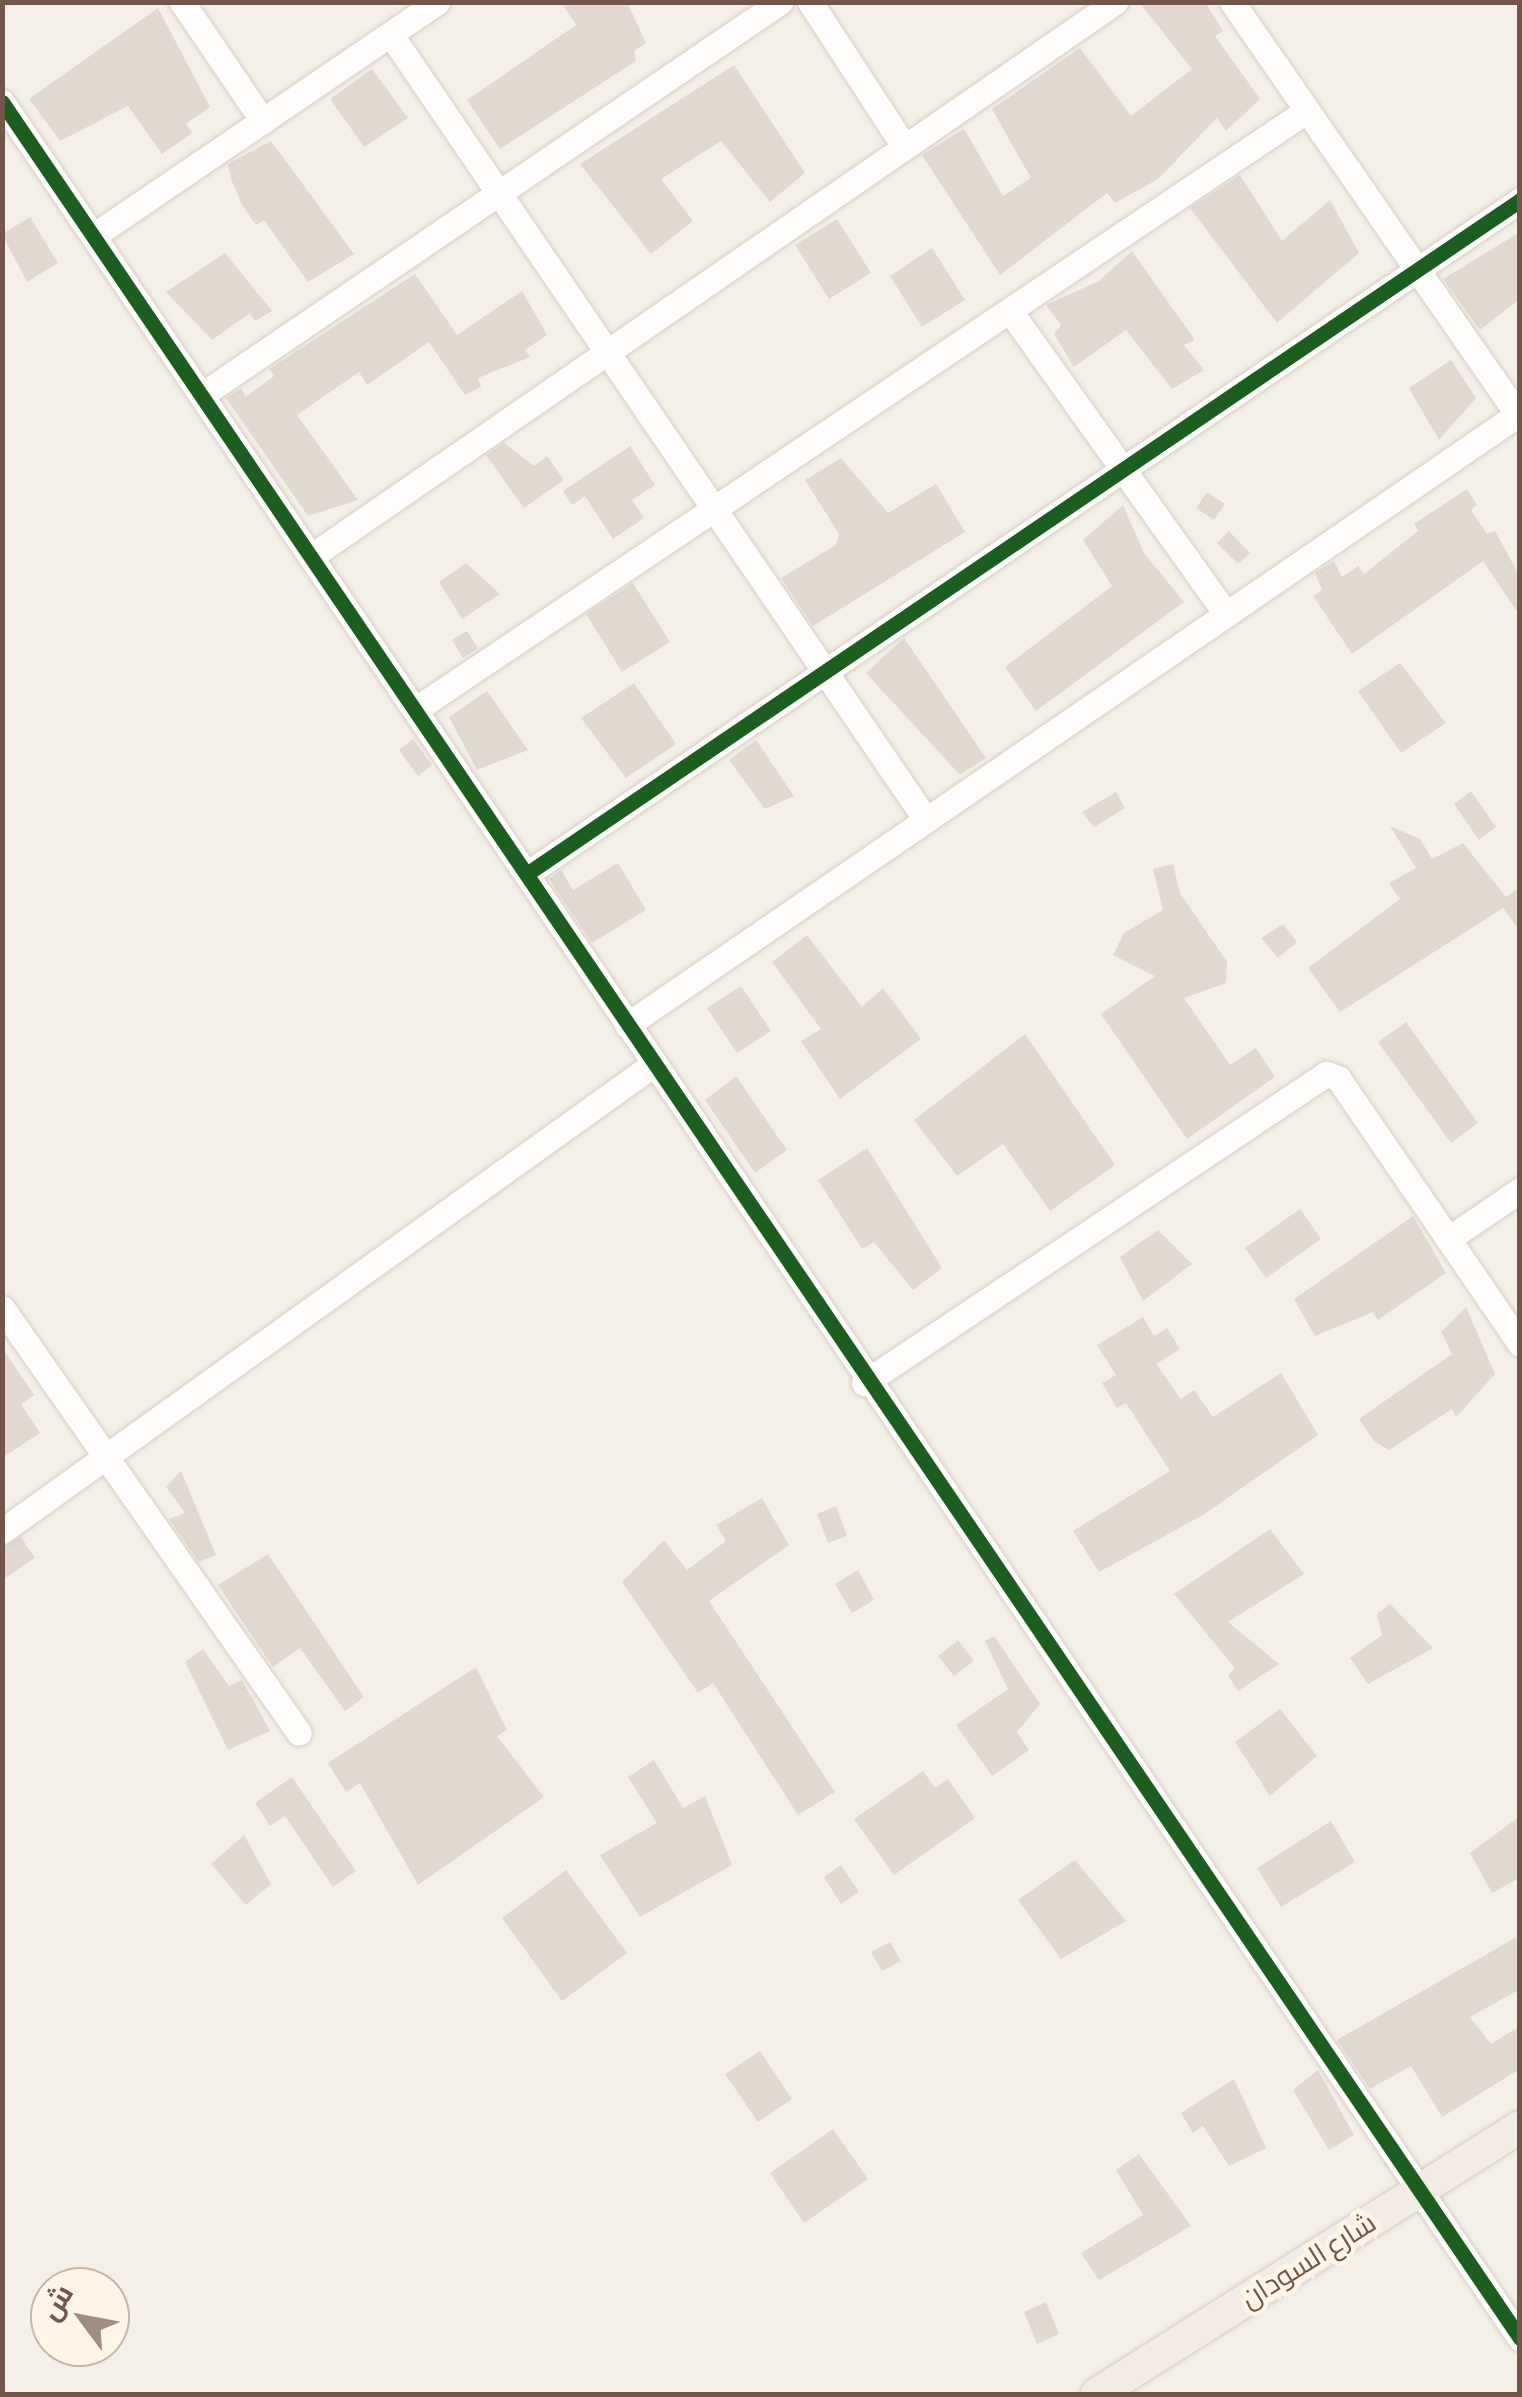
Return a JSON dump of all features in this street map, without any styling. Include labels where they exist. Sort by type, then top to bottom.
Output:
[{"type":"main road","name":"شارع السودان","points":[[1097,2394],[1520,2127]]},
{"type":"street","points":[[182,2],[263,122]]},
{"type":"street","points":[[93,236],[437,2]]},
{"type":"street","points":[[203,394],[780,2]]},
{"type":"street","points":[[810,2],[904,146]]},
{"type":"street","points":[[316,553],[605,350],[1115,2]]},
{"type":"street","points":[[627,1025],[1518,416],[1232,2]]},
{"type":"street","points":[[391,35],[926,820]]},
{"type":"street","points":[[2,102],[420,707],[864,1384],[1520,2338]]},
{"type":"street","points":[[420,707],[1306,111]]},
{"type":"street","points":[[528,873],[822,668],[1520,200]]},
{"type":"street","points":[[1010,311],[1118,470],[1226,614]]},
{"type":"street","points":[[2,1531],[652,1066]]},
{"type":"street","points":[[864,1384],[1326,1074],[1520,1344]]},
{"type":"street","points":[[1448,1240],[1520,1190]]},
{"type":"street","points":[[2,1308],[110,1454],[299,1733]]},
{"type":"building","points":[[561,2],[627,2],[646,43],[634,51],[636,61],[500,149],[467,100],[576,25]]},
{"type":"building","points":[[1139,2],[1205,2],[1223,31],[1215,36],[1260,99],[1226,131],[1217,118],[1158,179],[1115,203],[1107,193],[1000,275],[922,155],[964,129],[1003,196],[1031,178],[992,109],[1080,48],[1131,116],[1192,69]]},
{"type":"building","points":[[158,8],[210,107],[186,124],[192,133],[162,154],[128,106],[60,141],[29,99]]},
{"type":"building","points":[[734,65],[805,173],[770,202],[721,141],[661,179],[693,221],[651,254],[580,164]]},
{"type":"building","points":[[372,69],[408,118],[364,147],[330,99]]},
{"type":"building","points":[[271,141],[354,254],[308,282],[264,220],[256,225],[231,179],[228,164]]},
{"type":"building","points":[[1240,175],[1282,241],[1330,200],[1359,253],[1277,323],[1190,208]]},
{"type":"building","points":[[30,217],[58,263],[27,282],[2,234]]},
{"type":"building","points":[[837,219],[871,273],[829,299],[795,245]]},
{"type":"building","points":[[1520,232],[1520,299],[1480,330],[1443,279]]},
{"type":"building","points":[[932,248],[965,300],[922,327],[890,276]]},
{"type":"building","points":[[1132,251],[1195,340],[1184,345],[1204,370],[1172,389],[1126,330],[1074,367],[1054,334],[1061,325],[1046,305],[1099,281]]},
{"type":"building","points":[[225,253],[272,311],[255,321],[250,313],[212,340],[166,292]]},
{"type":"building","points":[[415,274],[457,335],[522,291],[547,335],[525,350],[530,357],[478,378],[481,387],[465,395],[429,342],[367,385],[359,372],[297,415],[358,500],[308,516],[226,398],[241,388],[246,397],[274,376],[269,369]]},
{"type":"building","points":[[1451,360],[1476,398],[1439,440],[1409,388]]},
{"type":"building","points":[[504,443],[534,466],[547,456],[564,480],[524,508],[486,455]]},
{"type":"building","points":[[630,446],[655,485],[632,500],[644,518],[613,539],[585,496],[572,505],[563,491]]},
{"type":"building","points":[[841,458],[888,513],[936,484],[965,532],[813,626],[781,578],[836,545],[839,534],[805,480]]},
{"type":"building","points":[[1467,489],[1477,505],[1471,510],[1487,534],[1495,531],[1520,577],[1520,616],[1483,561],[1352,654],[1313,596],[1322,590],[1315,573],[1334,561],[1342,577],[1358,566],[1364,574],[1418,531],[1414,524]]},
{"type":"building","points":[[1207,492],[1225,504],[1214,520],[1196,508]]},
{"type":"building","points":[[1123,505],[1144,553],[1184,602],[1036,711],[1005,667],[1112,586],[1083,540]]},
{"type":"building","points":[[1229,531],[1250,553],[1238,564],[1217,543]]},
{"type":"building","points":[[466,563],[500,594],[462,619],[439,582]]},
{"type":"building","points":[[633,583],[670,642],[622,672],[586,614]]},
{"type":"building","points":[[467,631],[478,648],[463,658],[452,640]]},
{"type":"building","points":[[904,638],[986,758],[960,775],[866,673]]},
{"type":"building","points":[[1400,663],[1446,723],[1401,753],[1358,691]]},
{"type":"building","points":[[634,683],[676,744],[626,778],[581,718]]},
{"type":"building","points":[[487,691],[528,750],[477,770],[449,717]]},
{"type":"building","points":[[413,739],[432,765],[418,776],[399,750]]},
{"type":"building","points":[[756,740],[794,796],[765,809],[729,760]]},
{"type":"building","points":[[1471,791],[1496,827],[1479,840],[1454,804]]},
{"type":"building","points":[[1116,792],[1125,808],[1094,827],[1082,812]]},
{"type":"building","points":[[1390,826],[1420,839],[1432,859],[1463,843],[1506,897],[1520,887],[1520,932],[1503,908],[1340,1012],[1308,968],[1400,899],[1389,883],[1416,868]]},
{"type":"building","points":[[618,863],[646,910],[592,943],[549,879],[561,870],[573,890]]},
{"type":"building","points":[[1173,864],[1180,893],[1227,962],[1226,983],[1184,998],[1230,1065],[1256,1048],[1275,1077],[1187,1139],[1101,1014],[1155,976],[1113,955],[1124,933],[1163,910],[1153,869]]},
{"type":"building","points":[[1283,924],[1297,942],[1278,958],[1261,938]]},
{"type":"building","points":[[807,935],[862,1007],[883,988],[921,1039],[840,1099],[801,1041],[821,1029],[772,962]]},
{"type":"building","points":[[741,986],[771,1031],[737,1053],[707,1008]]},
{"type":"building","points":[[1406,1022],[1478,1123],[1451,1143],[1378,1042]]},
{"type":"building","points":[[1025,1034],[1115,1165],[1050,1211],[1003,1144],[957,1176],[914,1120]]},
{"type":"building","points":[[736,1076],[787,1150],[755,1173],[705,1100]]},
{"type":"building","points":[[867,1148],[942,1268],[913,1290],[874,1242],[862,1249],[818,1180]]},
{"type":"building","points":[[1300,1209],[1321,1239],[1266,1278],[1245,1248]]},
{"type":"building","points":[[1413,1216],[1446,1273],[1378,1320],[1373,1312],[1315,1336],[1294,1299]]},
{"type":"building","points":[[1158,1230],[1192,1264],[1143,1301],[1120,1257]]},
{"type":"building","points":[[1466,1307],[1495,1374],[1456,1417],[1452,1409],[1389,1450],[1374,1441],[1359,1419],[1452,1354],[1441,1332]]},
{"type":"building","points":[[1143,1317],[1154,1336],[1167,1328],[1180,1349],[1156,1364],[1181,1399],[1194,1390],[1213,1417],[1281,1373],[1318,1435],[1203,1515],[1099,1572],[1073,1531],[1170,1471],[1126,1403],[1117,1408],[1102,1383],[1116,1375],[1097,1345]]},
{"type":"building","points":[[2,1348],[34,1395],[21,1404],[40,1433],[2,1458]]},
{"type":"building","points":[[181,1471],[216,1555],[199,1562],[169,1519],[185,1513],[166,1487]]},
{"type":"building","points":[[762,1498],[789,1545],[709,1601],[835,1792],[798,1815],[713,1683],[698,1693],[622,1582],[664,1540],[687,1570],[726,1541],[716,1525]]},
{"type":"building","points":[[836,1506],[847,1536],[828,1543],[817,1514]]},
{"type":"building","points":[[1270,1529],[1304,1574],[1228,1622],[1279,1664],[1238,1691],[1228,1675],[1235,1668],[1174,1594]]},
{"type":"building","points":[[21,1537],[35,1558],[2,1580],[2,1547]]},
{"type":"building","points":[[268,1554],[364,1697],[345,1711],[300,1648],[273,1667],[218,1585]]},
{"type":"building","points":[[858,1570],[874,1600],[852,1613],[835,1584]]},
{"type":"building","points":[[1390,1604],[1433,1648],[1368,1684],[1350,1658],[1382,1635],[1377,1614]]},
{"type":"building","points":[[994,1636],[1040,1704],[1017,1732],[1029,1750],[992,1776],[956,1725],[1008,1689],[985,1641]]},
{"type":"building","points":[[958,1640],[974,1661],[954,1676],[938,1656]]},
{"type":"building","points":[[203,1649],[229,1686],[242,1680],[270,1731],[228,1750],[185,1662]]},
{"type":"building","points":[[476,1667],[507,1730],[497,1736],[544,1797],[418,1885],[360,1783],[346,1792],[328,1763]]},
{"type":"building","points":[[1280,1709],[1317,1756],[1270,1796],[1235,1742]]},
{"type":"building","points":[[654,1760],[683,1808],[705,1796],[732,1865],[640,1917],[600,1855],[657,1823],[628,1777]]},
{"type":"building","points":[[923,1771],[935,1788],[948,1779],[975,1818],[894,1875],[854,1819]]},
{"type":"building","points":[[292,1777],[356,1871],[333,1887],[285,1816],[270,1826],[255,1803]]},
{"type":"building","points":[[1520,1816],[1520,1878],[1492,1893],[1470,1853]]},
{"type":"building","points":[[1331,1821],[1355,1862],[1281,1907],[1257,1868]]},
{"type":"building","points":[[244,1835],[271,1884],[246,1905],[211,1864]]},
{"type":"building","points":[[1075,1860],[1126,1921],[1061,1959],[1018,1900]]},
{"type":"building","points":[[841,1865],[859,1892],[841,1904],[824,1877]]},
{"type":"building","points":[[566,1870],[627,1953],[562,2001],[502,1918]]},
{"type":"building","points":[[1520,1935],[1520,1989],[1470,2017],[1491,2044],[1520,2026],[1520,2069],[1442,2117],[1411,2066],[1370,2089],[1337,2040]]},
{"type":"building","points":[[890,1942],[901,1961],[882,1971],[871,1952]]},
{"type":"building","points":[[760,2051],[792,2099],[758,2122],[725,2074]]},
{"type":"building","points":[[1318,2070],[1354,2135],[1329,2150],[1293,2090]]},
{"type":"building","points":[[1234,2079],[1266,2148],[1229,2166],[1203,2126],[1193,2133],[1181,2113]]},
{"type":"building","points":[[833,2129],[868,2179],[804,2223],[770,2173]]},
{"type":"building","points":[[1139,2154],[1191,2226],[1099,2280],[1081,2253],[1143,2215],[1116,2170]]},
{"type":"building","points":[[1046,2302],[1059,2334],[1037,2344],[1024,2312]]},
{"type":"cycle path","points":[[2,102],[1520,2338]]},
{"type":"cycle path","points":[[528,873],[1520,200]]}]
